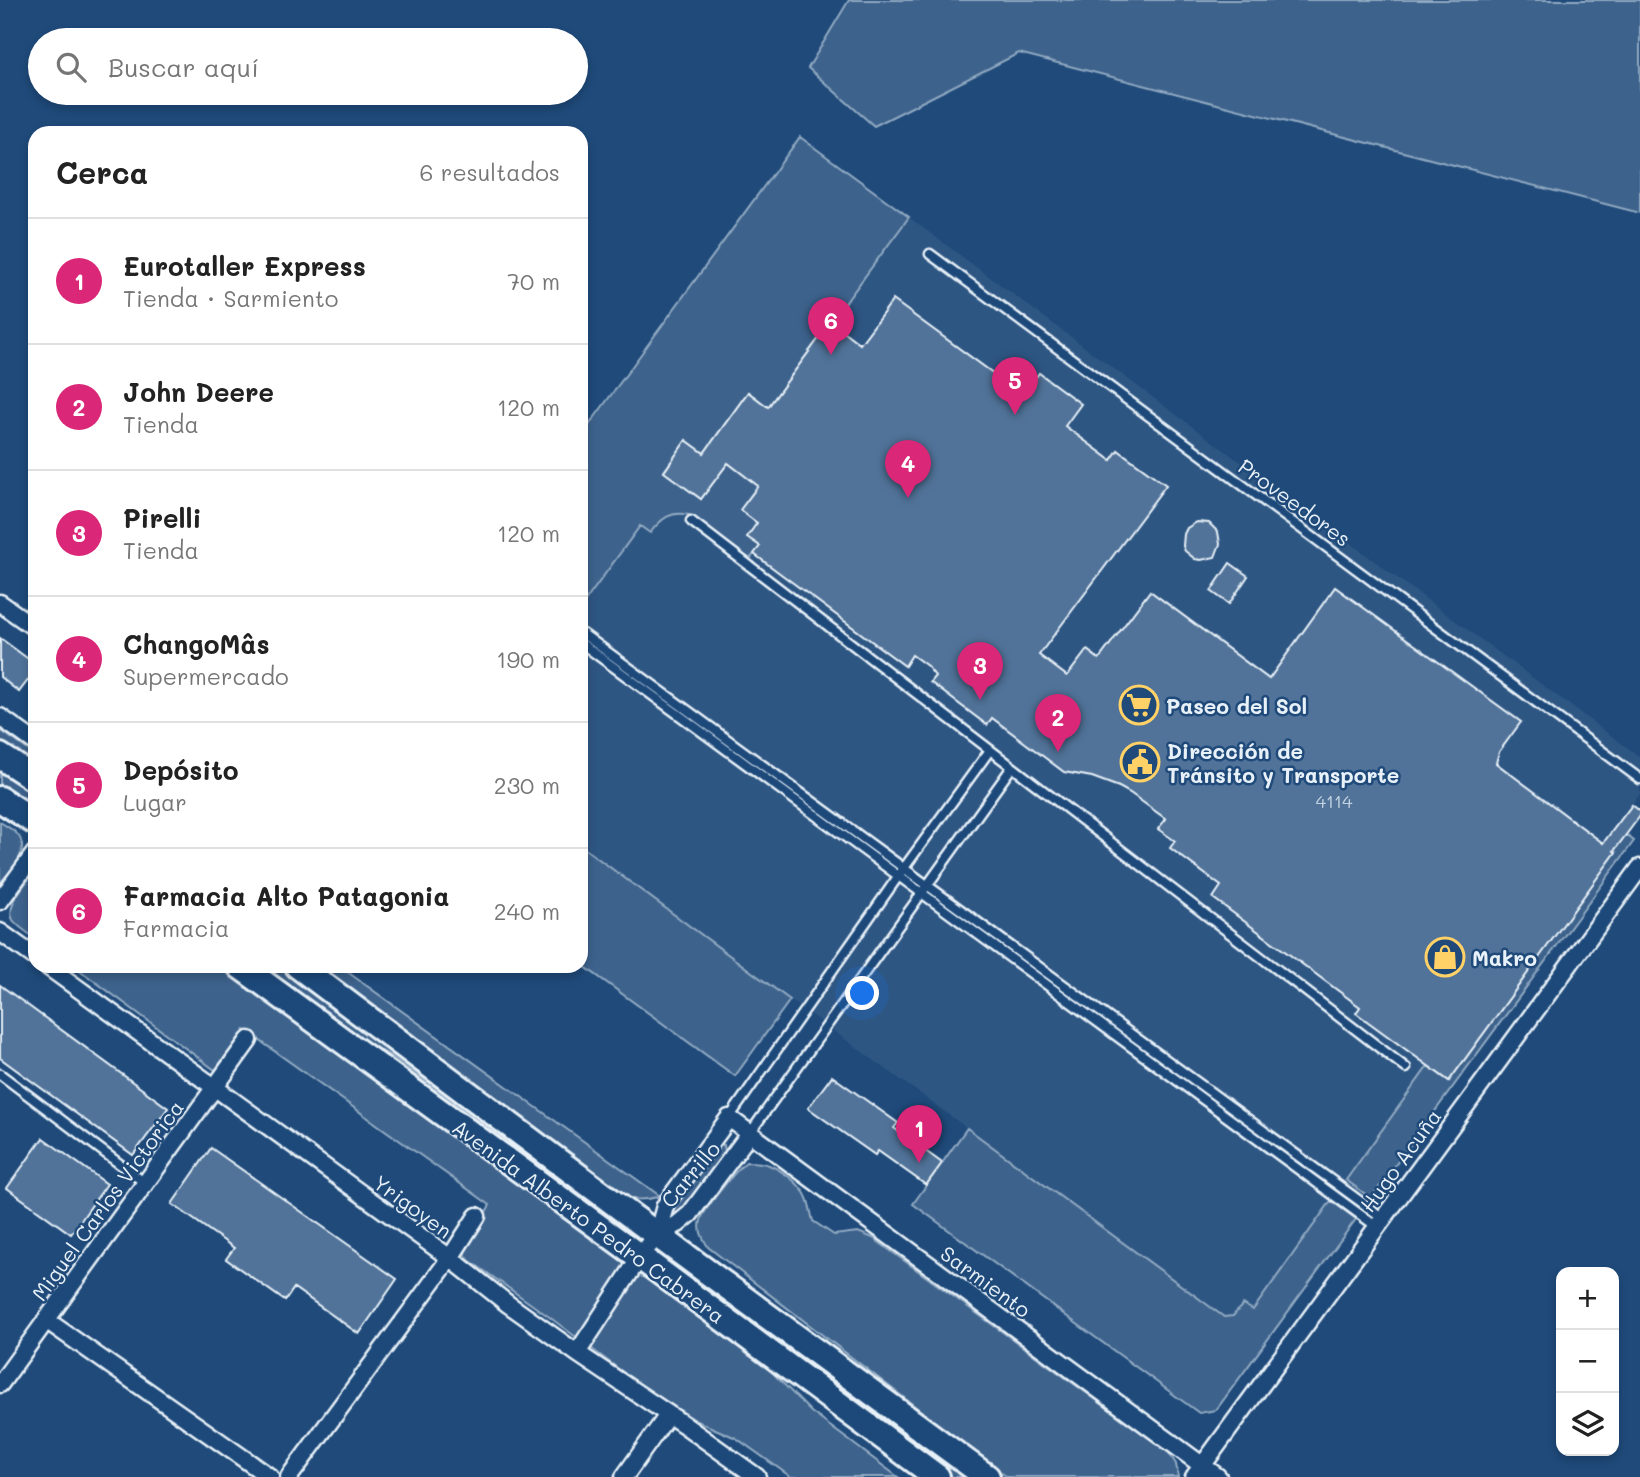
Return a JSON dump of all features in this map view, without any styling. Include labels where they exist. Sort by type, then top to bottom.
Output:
[{"type":"main road","points":[[0,756],[28,774]]},
{"type":"main road","points":[[0,799],[28,817]]},
{"type":"main road","name":"Avenida Alberto Pedro Cabrera","points":[[250,973],[937,1477]]},
{"type":"main road","name":"Avenida Alberto Pedro Cabrera","points":[[307,973],[657,1235],[987,1477]]},
{"type":"street","points":[[0,603],[28,623]]},
{"type":"street","points":[[0,717],[28,737]]},
{"type":"street","points":[[0,901],[28,863]]},
{"type":"street","name":"Hugo Acuña","points":[[1198,1471],[1640,867]]},
{"type":"street","points":[[0,932],[28,952]]},
{"type":"street","name":"Yrigoyen","points":[[57,973],[450,1258],[508,1304],[757,1477]]},
{"type":"street","name":"Miguel Carlos Victorica","points":[[0,1384],[248,1040]]},
{"type":"street","name":"Sarmiento","points":[[729,1118],[1198,1471],[1218,1477]]},
{"type":"street","name":"Carrillo","points":[[577,1353],[657,1235],[662,1214],[670,1198],[729,1118]]},
{"type":"street","name":"Carrillo","points":[[657,1235],[690,1214],[750,1133]]},
{"type":"street","points":[[289,1477],[450,1258],[477,1216]]},
{"type":"street","points":[[46,1320],[270,1477]]},
{"type":"street","points":[[624,1477],[668,1415]]},
{"type":"lane","name":"Proveedores","points":[[930,254],[1640,779]]},
{"type":"lane","points":[[691,522],[1406,1068]]},
{"type":"lane","points":[[588,638],[926,884],[1380,1223]]},
{"type":"lane","points":[[588,648],[920,892],[1380,1223]]},
{"type":"lane","points":[[729,1118],[898,876],[990,750]]},
{"type":"lane","points":[[750,1133],[1012,766]]},
{"type":"lane","points":[[0,1074],[145,1183]]},
{"type":"shaded area","points":[[849,0],[1640,0],[1640,213],[1019,53],[874,126],[808,68]]},
{"type":"shaded area","points":[[800,137],[1640,757],[1640,794],[1632,805],[1640,811],[1640,816],[1626,835],[1634,841],[1216,1410],[1199,1413],[913,1204],[967,1128],[791,1000],[735,1076],[588,969],[588,426]]},
{"type":"shaded area","points":[[800,137],[909,217],[768,407],[748,392],[704,453],[686,441],[664,471],[701,499],[728,463],[758,485],[740,510],[757,523],[748,537],[760,546],[750,559],[689,515],[672,515],[662,520],[650,533],[640,526],[588,597],[588,426]]},
{"type":"shaded area","points":[[0,730],[28,750],[28,761],[0,743]]},
{"type":"shaded area","points":[[0,770],[28,788],[28,805],[0,786]]},
{"type":"shaded area","points":[[0,822],[18,835],[22,848],[18,861],[0,883]]},
{"type":"shaded area","points":[[1616,827],[1634,841],[1371,1198],[1346,1180],[1428,1066],[1449,1081],[1615,852],[1604,843]]},
{"type":"shaded area","points":[[588,851],[790,1000],[735,1076],[588,969]]},
{"type":"shaded area","points":[[28,880],[28,933],[15,923],[11,914],[18,894]]},
{"type":"shaded area","points":[[83,973],[228,973],[764,1364],[811,1412],[898,1477],[791,1477],[736,1438],[697,1421],[636,1382],[469,1260],[465,1247],[490,1205],[245,1030],[215,1070]]},
{"type":"shaded area","points":[[264,973],[287,973],[633,1230],[631,1233],[391,1056],[330,1023]]},
{"type":"shaded area","points":[[321,973],[349,973],[660,1196],[628,1199]]},
{"type":"shaded area","points":[[967,1128],[1224,1317],[1233,1316],[1243,1304],[1253,1310],[1331,1201],[1356,1219],[1216,1410],[1199,1413],[913,1204]]},
{"type":"shaded area","points":[[724,1145],[725,1152],[682,1211],[675,1213],[675,1206],[719,1146]]},
{"type":"shaded area","points":[[746,1162],[766,1164],[785,1174],[804,1193],[813,1221],[834,1235],[858,1232],[873,1238],[1169,1453],[1176,1464],[1178,1477],[1007,1477],[708,1247],[701,1231],[701,1220],[721,1190]]},
{"type":"shaded area","points":[[689,1270],[971,1477],[947,1477],[682,1281]]},
{"type":"building","points":[[893,300],[1023,395],[1039,373],[1081,404],[1065,426],[1111,460],[1118,450],[1166,485],[1039,655],[1067,676],[1087,650],[1099,659],[1150,591],[1269,679],[1335,587],[1521,722],[1499,752],[1496,763],[1603,843],[1632,805],[1640,811],[1640,816],[1614,851],[1616,852],[1449,1081],[1356,1013],[1360,1007],[1213,898],[1221,886],[1170,848],[1175,841],[1158,829],[1166,819],[1119,787],[1092,777],[1064,772],[992,718],[987,725],[930,682],[935,676],[927,666],[912,655],[905,666],[754,554],[760,546],[747,537],[757,523],[740,510],[758,486],[728,463],[701,499],[664,472],[686,440],[704,453],[748,392],[768,407],[831,322],[860,344]]},
{"type":"building","points":[[1197,522],[1209,523],[1218,532],[1220,544],[1215,557],[1195,559],[1185,551],[1184,534],[1187,528]]},
{"type":"building","points":[[1230,563],[1248,576],[1229,604],[1211,591]]},
{"type":"building","points":[[0,638],[28,659],[28,680],[19,692],[0,677]]},
{"type":"building","points":[[0,985],[168,1108],[133,1155],[0,1058]]},
{"type":"building","points":[[832,1076],[898,1123],[894,1128],[942,1163],[926,1185],[878,1151],[875,1155],[808,1108]]},
{"type":"building","points":[[43,1138],[107,1184],[71,1234],[7,1188]]},
{"type":"building","points":[[211,1148],[397,1279],[359,1334],[294,1288],[285,1301],[226,1259],[234,1248],[172,1204]]},
{"type":"place","name":"Farmacia Alto Patagonia","points":[[831,355]]},
{"type":"place","name":"Depósito","points":[[1015,415]]},
{"type":"place","name":"ChangoMâs","points":[[908,498]]},
{"type":"place","name":"Pirelli","points":[[980,700]]},
{"type":"place","name":"Paseo del Sol","points":[[1139,705]]},
{"type":"place","name":"John Deere","points":[[1058,752]]},
{"type":"place","name":"Dirección de Tránsito y Transporte","points":[[1140,762]]},
{"type":"place","name":"Makro","points":[[1445,957]]},
{"type":"place","name":"Eurotaller Express","points":[[919,1163]]}]
